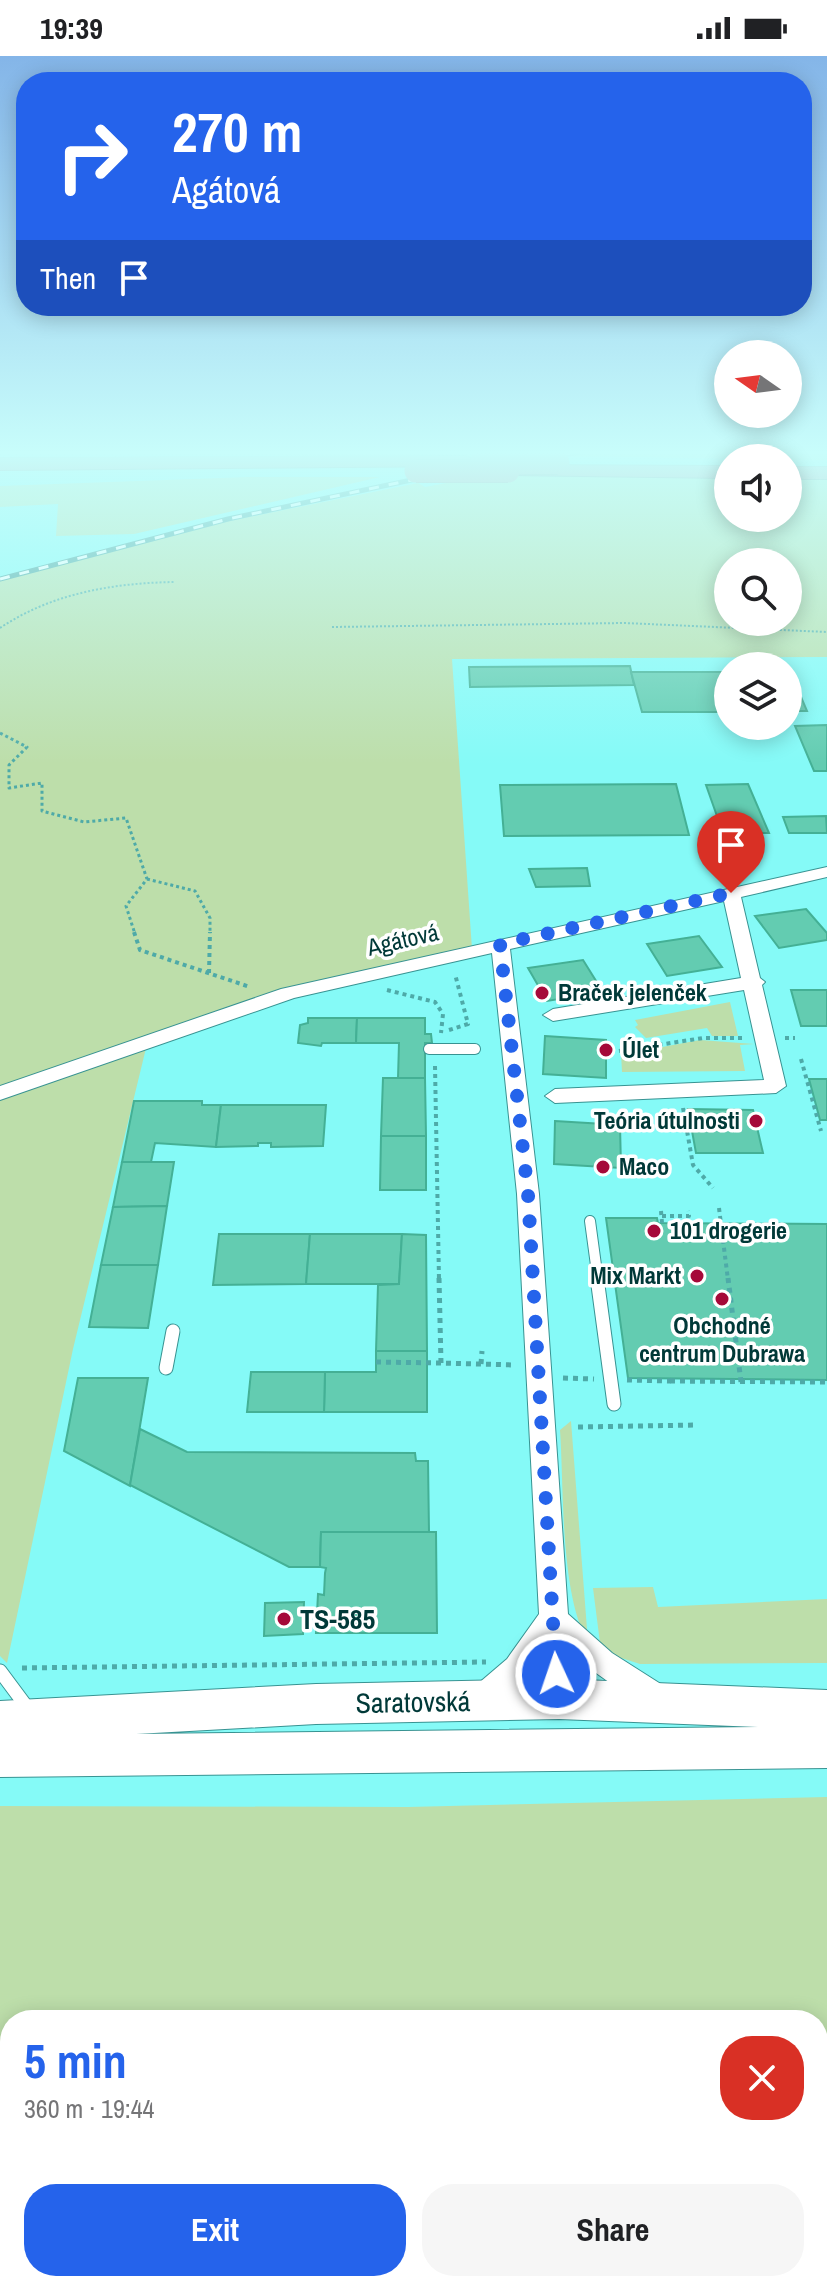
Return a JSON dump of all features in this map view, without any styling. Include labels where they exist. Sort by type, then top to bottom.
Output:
[{"type":"main road","name":"Saratovská","points":[[18,1720],[316,1704],[488,1681],[559,1699],[827,1710]]},
{"type":"main road","points":[[508,1749],[559,1699],[592,1748]]},
{"type":"main road","name":"Saratovská","points":[[0,1756],[827,1747]]},
{"type":"street","name":"Agátová","points":[[0,1093],[279,996],[827,872]]},
{"type":"street","points":[[555,1096],[650,1089],[776,1086],[755,982],[731,893]]},
{"type":"street","points":[[500,944],[528,1194],[559,1699]]},
{"type":"street","points":[[553,1015],[755,982]]},
{"type":"street","points":[[488,1681],[517,1668],[553,1618]]},
{"type":"street","points":[[553,1618],[576,1643],[604,1665],[666,1704]]},
{"type":"lane","points":[[432,1049],[475,1049]]},
{"type":"lane","points":[[590,1221],[614,1404]]},
{"type":"lane","points":[[166,1368],[173,1331]]},
{"type":"lane","points":[[8,1670],[18,1720]]},
{"type":"path","points":[[0,628],[16,614],[118,584],[175,582]]},
{"type":"path","points":[[332,627],[625,623],[827,632]]},
{"type":"path","points":[[0,733],[27,747],[9,765],[9,788],[42,783],[42,811],[84,822],[126,818],[147,879]]},
{"type":"path","points":[[147,879],[195,891],[210,918],[209,973]]},
{"type":"path","points":[[147,879],[126,906],[140,950],[279,996]]},
{"type":"path","points":[[441,1363],[432,1049],[435,1038],[468,1024],[451,956]]},
{"type":"path","points":[[382,990],[435,1002],[443,1014],[441,1035]]},
{"type":"path","points":[[619,1051],[703,1038],[756,1038]]},
{"type":"path","points":[[801,1059],[821,1131]]},
{"type":"path","points":[[799,1092],[809,1089]]},
{"type":"path","points":[[682,1105],[693,1165],[713,1188]]},
{"type":"path","points":[[719,1208],[741,1382]]},
{"type":"path","points":[[662,1223],[661,1214],[689,1216],[688,1211]]},
{"type":"path","points":[[481,1364],[482,1351]]},
{"type":"path","points":[[376,1362],[517,1365],[517,1377]]},
{"type":"path","points":[[670,1381],[827,1382]]},
{"type":"path","points":[[578,1427],[696,1425]]},
{"type":"path","points":[[8,1670],[488,1681]]},
{"type":"green space","points":[[94,556],[714,556],[714,636],[802,636],[802,556],[827,556],[827,657],[802,657],[802,652],[714,652],[714,658],[452,659],[472,949],[288,993],[147,1044],[73,1349],[7,1663],[0,1656],[0,581]]},
{"type":"green space","points":[[730,1002],[738,1036],[712,1036],[707,1028],[646,1038],[635,1027],[638,1025],[635,1020]]},
{"type":"green space","points":[[700,1040],[754,1044],[740,1045],[745,1071],[622,1072],[621,1053],[654,1048],[661,1056],[657,1048]]},
{"type":"green space","points":[[571,1421],[588,1642],[572,1597],[565,1540],[560,1430]]},
{"type":"green space","points":[[653,1587],[658,1607],[827,1599],[827,1663],[640,1664],[612,1655],[600,1643],[593,1588]]},
{"type":"green space","points":[[827,1797],[827,2010],[0,2010],[0,1806],[408,1807]]},
{"type":"building","points":[[630,666],[634,685],[470,687],[469,667]]},
{"type":"building","points":[[631,672],[714,672],[714,712],[642,712]]},
{"type":"building","points":[[827,725],[827,771],[814,771],[801,740],[802,726]]},
{"type":"building","points":[[676,784],[689,835],[504,836],[500,785]]},
{"type":"building","points":[[748,784],[769,833],[723,833],[706,785]]},
{"type":"building","points":[[826,816],[827,833],[789,833],[783,817]]},
{"type":"building","points":[[728,841],[748,841],[752,850],[731,850]]},
{"type":"building","points":[[587,868],[590,886],[536,887],[529,869]]},
{"type":"building","points":[[806,909],[827,933],[827,940],[779,948],[755,916]]},
{"type":"building","points":[[699,936],[722,967],[667,976],[647,944]]},
{"type":"building","points":[[583,960],[603,992],[547,1001],[528,968]]},
{"type":"building","points":[[791,990],[827,990],[827,1026],[801,1026]]},
{"type":"building","points":[[308,1018],[357,1018],[356,1043],[322,1043],[321,1046],[298,1043],[300,1025],[308,1023]]},
{"type":"building","points":[[357,1018],[425,1018],[425,1034],[431,1034],[432,1043],[425,1043],[425,1078],[398,1078],[399,1043],[356,1043]]},
{"type":"building","points":[[545,1036],[606,1040],[606,1078],[543,1074]]},
{"type":"building","points":[[383,1078],[425,1078],[426,1136],[381,1136]]},
{"type":"building","points":[[809,1079],[827,1079],[827,1120],[820,1120]]},
{"type":"building","points":[[134,1101],[202,1101],[202,1105],[221,1105],[216,1147],[155,1143],[151,1162],[122,1162]]},
{"type":"building","points":[[221,1105],[326,1105],[323,1146],[271,1147],[271,1143],[258,1143],[258,1146],[216,1147]]},
{"type":"building","points":[[688,1109],[753,1110],[763,1153],[696,1153]]},
{"type":"building","points":[[555,1121],[620,1125],[621,1168],[554,1164]]},
{"type":"building","points":[[381,1136],[426,1136],[426,1190],[380,1190]]},
{"type":"building","points":[[122,1162],[174,1162],[167,1206],[113,1207]]},
{"type":"building","points":[[167,1206],[158,1265],[101,1265],[113,1207]]},
{"type":"building","name":"Obchodné centrum Dubrawa","points":[[606,1218],[657,1218],[658,1223],[827,1224],[827,1380],[628,1378]]},
{"type":"building","points":[[219,1234],[310,1234],[306,1284],[213,1285]]},
{"type":"building","points":[[310,1234],[402,1234],[399,1284],[306,1284]]},
{"type":"building","points":[[402,1234],[426,1235],[427,1351],[376,1351],[378,1285],[399,1284]]},
{"type":"building","points":[[101,1265],[158,1265],[148,1328],[89,1327]]},
{"type":"building","points":[[376,1351],[427,1351],[427,1412],[324,1412],[325,1372],[376,1372]]},
{"type":"building","points":[[251,1372],[325,1372],[324,1412],[247,1412]]},
{"type":"building","points":[[78,1378],[148,1378],[130,1486],[64,1451]]},
{"type":"building","points":[[140,1429],[187,1452],[415,1453],[416,1461],[428,1461],[429,1532],[321,1532],[320,1567],[289,1567],[130,1485]]},
{"type":"building","points":[[321,1532],[436,1532],[437,1633],[316,1633],[318,1594],[324,1595],[326,1568],[320,1567]]},
{"type":"building","name":"TS-585","points":[[304,1602],[303,1634],[264,1636],[265,1603]]},
{"type":"railway","points":[[0,579],[86,556]]},
{"type":"place","name":"Braček jelenček","points":[[542,993]]},
{"type":"place","name":"Úlet","points":[[606,1050]]},
{"type":"place","name":"Teória útulnosti","points":[[756,1121]]},
{"type":"place","name":"Maco","points":[[603,1167]]},
{"type":"place","name":"101 drogerie","points":[[654,1231]]},
{"type":"place","name":"Mix Markt","points":[[697,1276]]},
{"type":"place","name":"Obchodné centrum Dubrawa","points":[[722,1299]]},
{"type":"place","name":"TS-585","points":[[284,1619]]},
{"type":"route","points":[[556,1674],[528,1194],[500,944],[731,893]]}]
